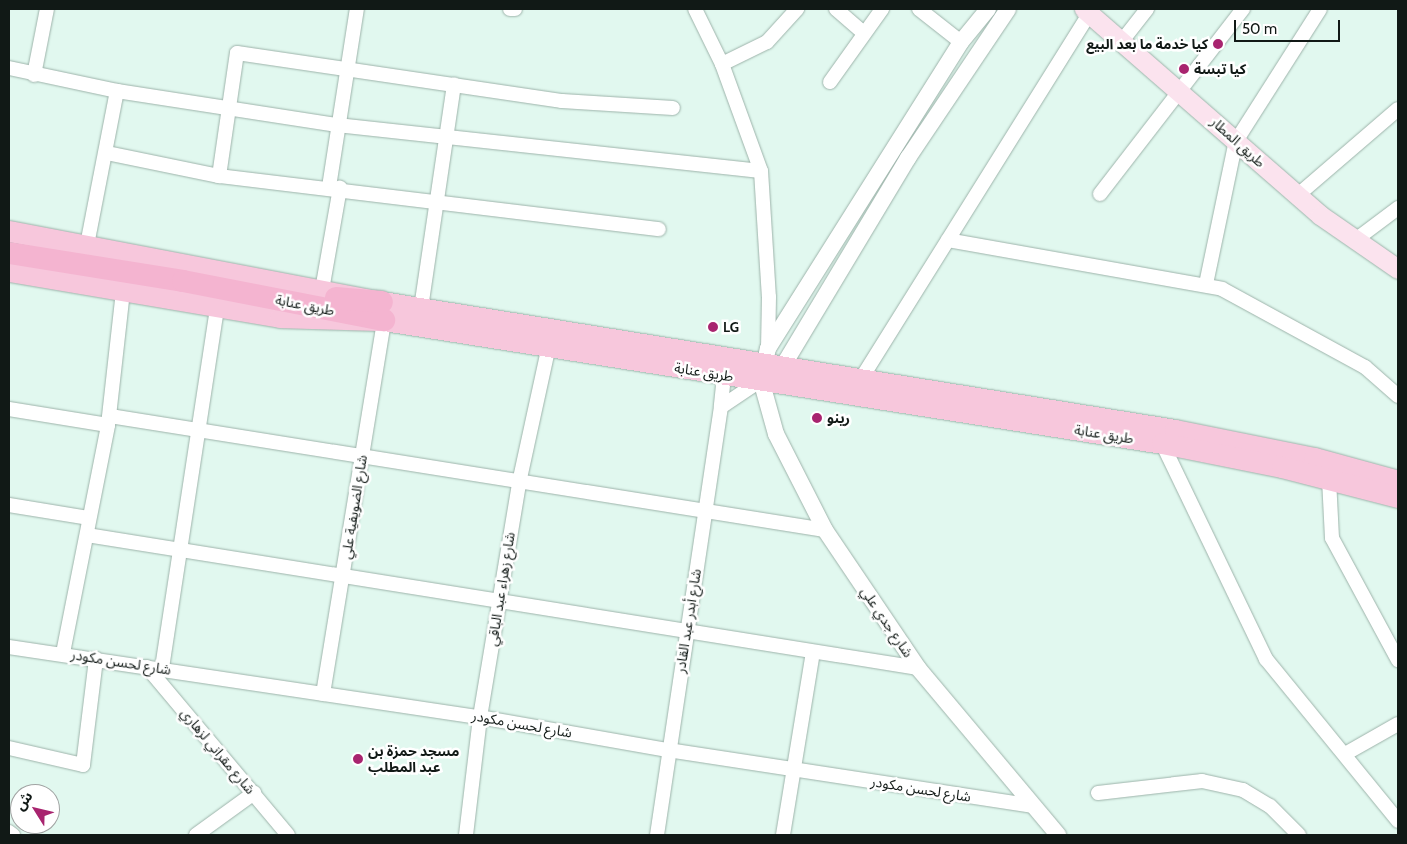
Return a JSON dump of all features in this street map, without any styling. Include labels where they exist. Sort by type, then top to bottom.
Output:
[{"type":"highway","name":"طريق عنابة","points":[[9,243],[326,296],[383,311]]},
{"type":"highway","name":"طريق عنابة","points":[[9,254],[383,311]]},
{"type":"main road","name":"طريق المطار","points":[[1087,11],[1180,90],[1298,195],[1354,241],[1398,268]]},
{"type":"main road","points":[[9,231],[322,290],[383,311]]},
{"type":"main road","points":[[9,271],[217,308],[280,317],[383,311]]},
{"type":"main road","name":"طريق عنابة","points":[[383,311],[421,308],[1175,430],[1314,458],[1398,481]]},
{"type":"main road","name":"طريق عنابة","points":[[383,311],[548,345],[724,376],[769,364],[1162,443],[1329,479],[1398,497]]},
{"type":"street","points":[[34,75],[48,9]]},
{"type":"street","points":[[322,290],[334,187],[337,125],[358,9]]},
{"type":"street","points":[[510,9],[515,9]]},
{"type":"street","points":[[695,9],[722,64],[761,171],[769,297],[769,364]]},
{"type":"street","points":[[722,64],[767,42],[797,9]]},
{"type":"street","points":[[836,9],[864,33]]},
{"type":"street","points":[[830,82],[882,9]]},
{"type":"street","points":[[919,9],[962,42]]},
{"type":"street","points":[[769,364],[962,42],[988,9]]},
{"type":"street","points":[[721,408],[769,364],[1008,9]]},
{"type":"street","points":[[1122,41],[1147,9]]},
{"type":"street","points":[[1100,194],[1243,9]]},
{"type":"street","points":[[1206,284],[1236,141],[1320,9]]},
{"type":"street","points":[[861,379],[1087,11]]},
{"type":"street","points":[[219,176],[237,53],[347,67],[562,102],[673,108]]},
{"type":"street","points":[[9,68],[34,75],[117,91],[337,125],[761,171]]},
{"type":"street","points":[[421,308],[454,84]]},
{"type":"street","points":[[87,245],[107,153],[117,91]]},
{"type":"street","points":[[1298,195],[1398,109]]},
{"type":"street","points":[[107,153],[219,176],[334,187],[659,229]]},
{"type":"street","points":[[1354,241],[1398,208]]},
{"type":"street","points":[[948,240],[1206,284],[1222,289],[1365,367],[1398,396]]},
{"type":"street","points":[[63,654],[87,535],[88,518],[109,420],[123,292]]},
{"type":"street","points":[[162,668],[217,308]]},
{"type":"street","name":"شارع الضويفية علي","points":[[323,694],[344,574],[383,311]]},
{"type":"street","name":"شارع زهراء عبد الباقي","points":[[466,835],[480,717],[499,600],[519,483],[548,345]]},
{"type":"street","name":"شارع جدي علي","points":[[769,364],[776,434],[825,530],[918,668],[1058,835]]},
{"type":"street","name":"شارع أبدر عبد القادر","points":[[657,835],[668,750],[721,408],[724,376]]},
{"type":"street","points":[[9,409],[109,420],[199,433],[519,483],[706,509],[825,530]]},
{"type":"street","points":[[1162,443],[1266,659],[1398,821]]},
{"type":"street","points":[[1329,479],[1332,538],[1398,660]]},
{"type":"street","points":[[9,505],[88,518]]},
{"type":"street","points":[[87,535],[181,551],[344,574],[686,634],[918,668]]},
{"type":"street","name":"شارع لحسن مكودر","points":[[9,647],[162,668],[480,717],[668,750],[1034,806]]},
{"type":"street","points":[[783,835],[812,652]]},
{"type":"street","points":[[9,748],[84,765],[96,659]]},
{"type":"street","name":"شارع مقراني لزهاري","points":[[147,667],[288,835]]},
{"type":"street","points":[[1345,754],[1398,724]]},
{"type":"street","points":[[1098,793],[1202,781],[1243,790],[1270,806],[1299,835]]},
{"type":"street","points":[[196,835],[254,793]]},
{"type":"street","points":[[9,832],[13,835]]},
{"type":"place","name":"كيا خدمة ما بعد البيع","points":[[1218,44]]},
{"type":"place","name":"كيا تبسة","points":[[1184,69]]},
{"type":"place","name":"LG","points":[[713,327]]},
{"type":"place","name":"رينو","points":[[817,418]]},
{"type":"place","name":"مسجد حمزة بن عبد المطلب","points":[[358,759]]}]
